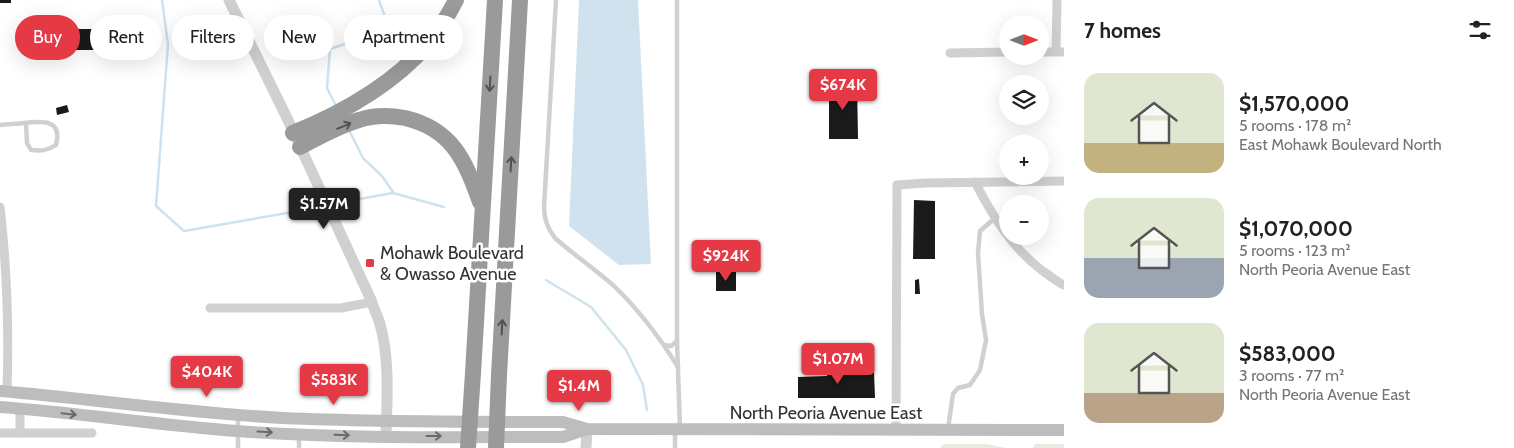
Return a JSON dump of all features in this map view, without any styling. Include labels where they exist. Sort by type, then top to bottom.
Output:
[{"type":"highway","points":[[297,140],[359,100],[410,62],[446,19],[456,0]]},
{"type":"highway","points":[[468,448],[494,0]]},
{"type":"highway","points":[[496,448],[520,0]]},
{"type":"highway","points":[[297,140],[373,116],[387,116],[416,121],[435,130],[452,144],[469,171],[482,208]]},
{"type":"main road","name":"North Peoria Avenue East","points":[[3,391],[173,410],[281,418],[386,422],[563,422],[588,429],[1064,430]]},
{"type":"main road","name":"North Peoria Avenue East","points":[[0,407],[168,425],[299,434],[563,437],[588,429]]},
{"type":"street","points":[[229,0],[297,140],[380,323],[387,375],[386,436]]},
{"type":"street","points":[[1057,0],[1060,52]]},
{"type":"street","points":[[950,53],[999,52]]},
{"type":"street","points":[[896,430],[897,185],[1064,181]]},
{"type":"street","points":[[976,182],[995,218],[1011,241],[1030,261],[1064,285]]},
{"type":"street","points":[[0,207],[6,279],[8,346],[3,391]]},
{"type":"street","points":[[210,308],[341,308],[372,302]]},
{"type":"street","points":[[20,409],[20,433]]},
{"type":"street","points":[[586,448],[588,429]]},
{"type":"street","points":[[0,433],[92,433]]},
{"type":"lane","points":[[556,0],[544,207],[546,222],[555,238],[624,297],[664,346],[678,368]]},
{"type":"lane","points":[[675,448],[678,368],[677,0]]},
{"type":"lane","points":[[0,125],[38,121],[54,126],[57,130],[56,145],[49,150],[31,150],[26,143],[26,123]]},
{"type":"lane","points":[[948,430],[954,394],[958,388],[970,385],[980,370],[986,340],[982,314],[978,253],[980,231],[995,218]]},
{"type":"lane","points":[[664,346],[671,346],[677,341]]},
{"type":"lane","points":[[238,414],[238,448]]},
{"type":"lane","points":[[299,434],[299,448]]},
{"type":"shaded area","points":[[944,444],[986,444],[1006,448],[940,448]]},
{"type":"shaded area","points":[[1035,444],[1064,444],[1064,448],[1033,448]]},
{"type":"water","points":[[579,0],[638,0],[651,264],[619,265],[569,226]]},
{"type":"building","points":[[0,0],[11,0],[11,3],[0,3]]},
{"type":"building","points":[[80,29],[90,29],[90,50],[80,50]]},
{"type":"building","points":[[829,82],[857,82],[858,139],[829,139]]},
{"type":"building","points":[[67,105],[69,112],[57,115],[56,108]]},
{"type":"building","points":[[914,200],[935,201],[935,259],[913,259]]},
{"type":"building","points":[[716,272],[736,272],[736,291],[716,291]]},
{"type":"building","points":[[919,279],[920,294],[915,294],[915,280]]},
{"type":"building","points":[[827,371],[874,371],[875,398],[798,398],[798,377],[827,376]]},
{"type":"waterway","points":[[162,0],[168,44],[156,206],[184,231],[310,209]]},
{"type":"waterway","points":[[335,104],[327,88],[330,49],[365,37],[385,17],[379,0]]},
{"type":"waterway","points":[[349,130],[363,158],[382,176],[393,192]]},
{"type":"waterway","points":[[343,202],[393,193],[444,207]]},
{"type":"waterway","points":[[546,280],[591,307],[626,350],[643,385],[647,410]]},
{"type":"place","name":"Mohawk Boulevard & Owasso Avenue","points":[[370,263]]}]
